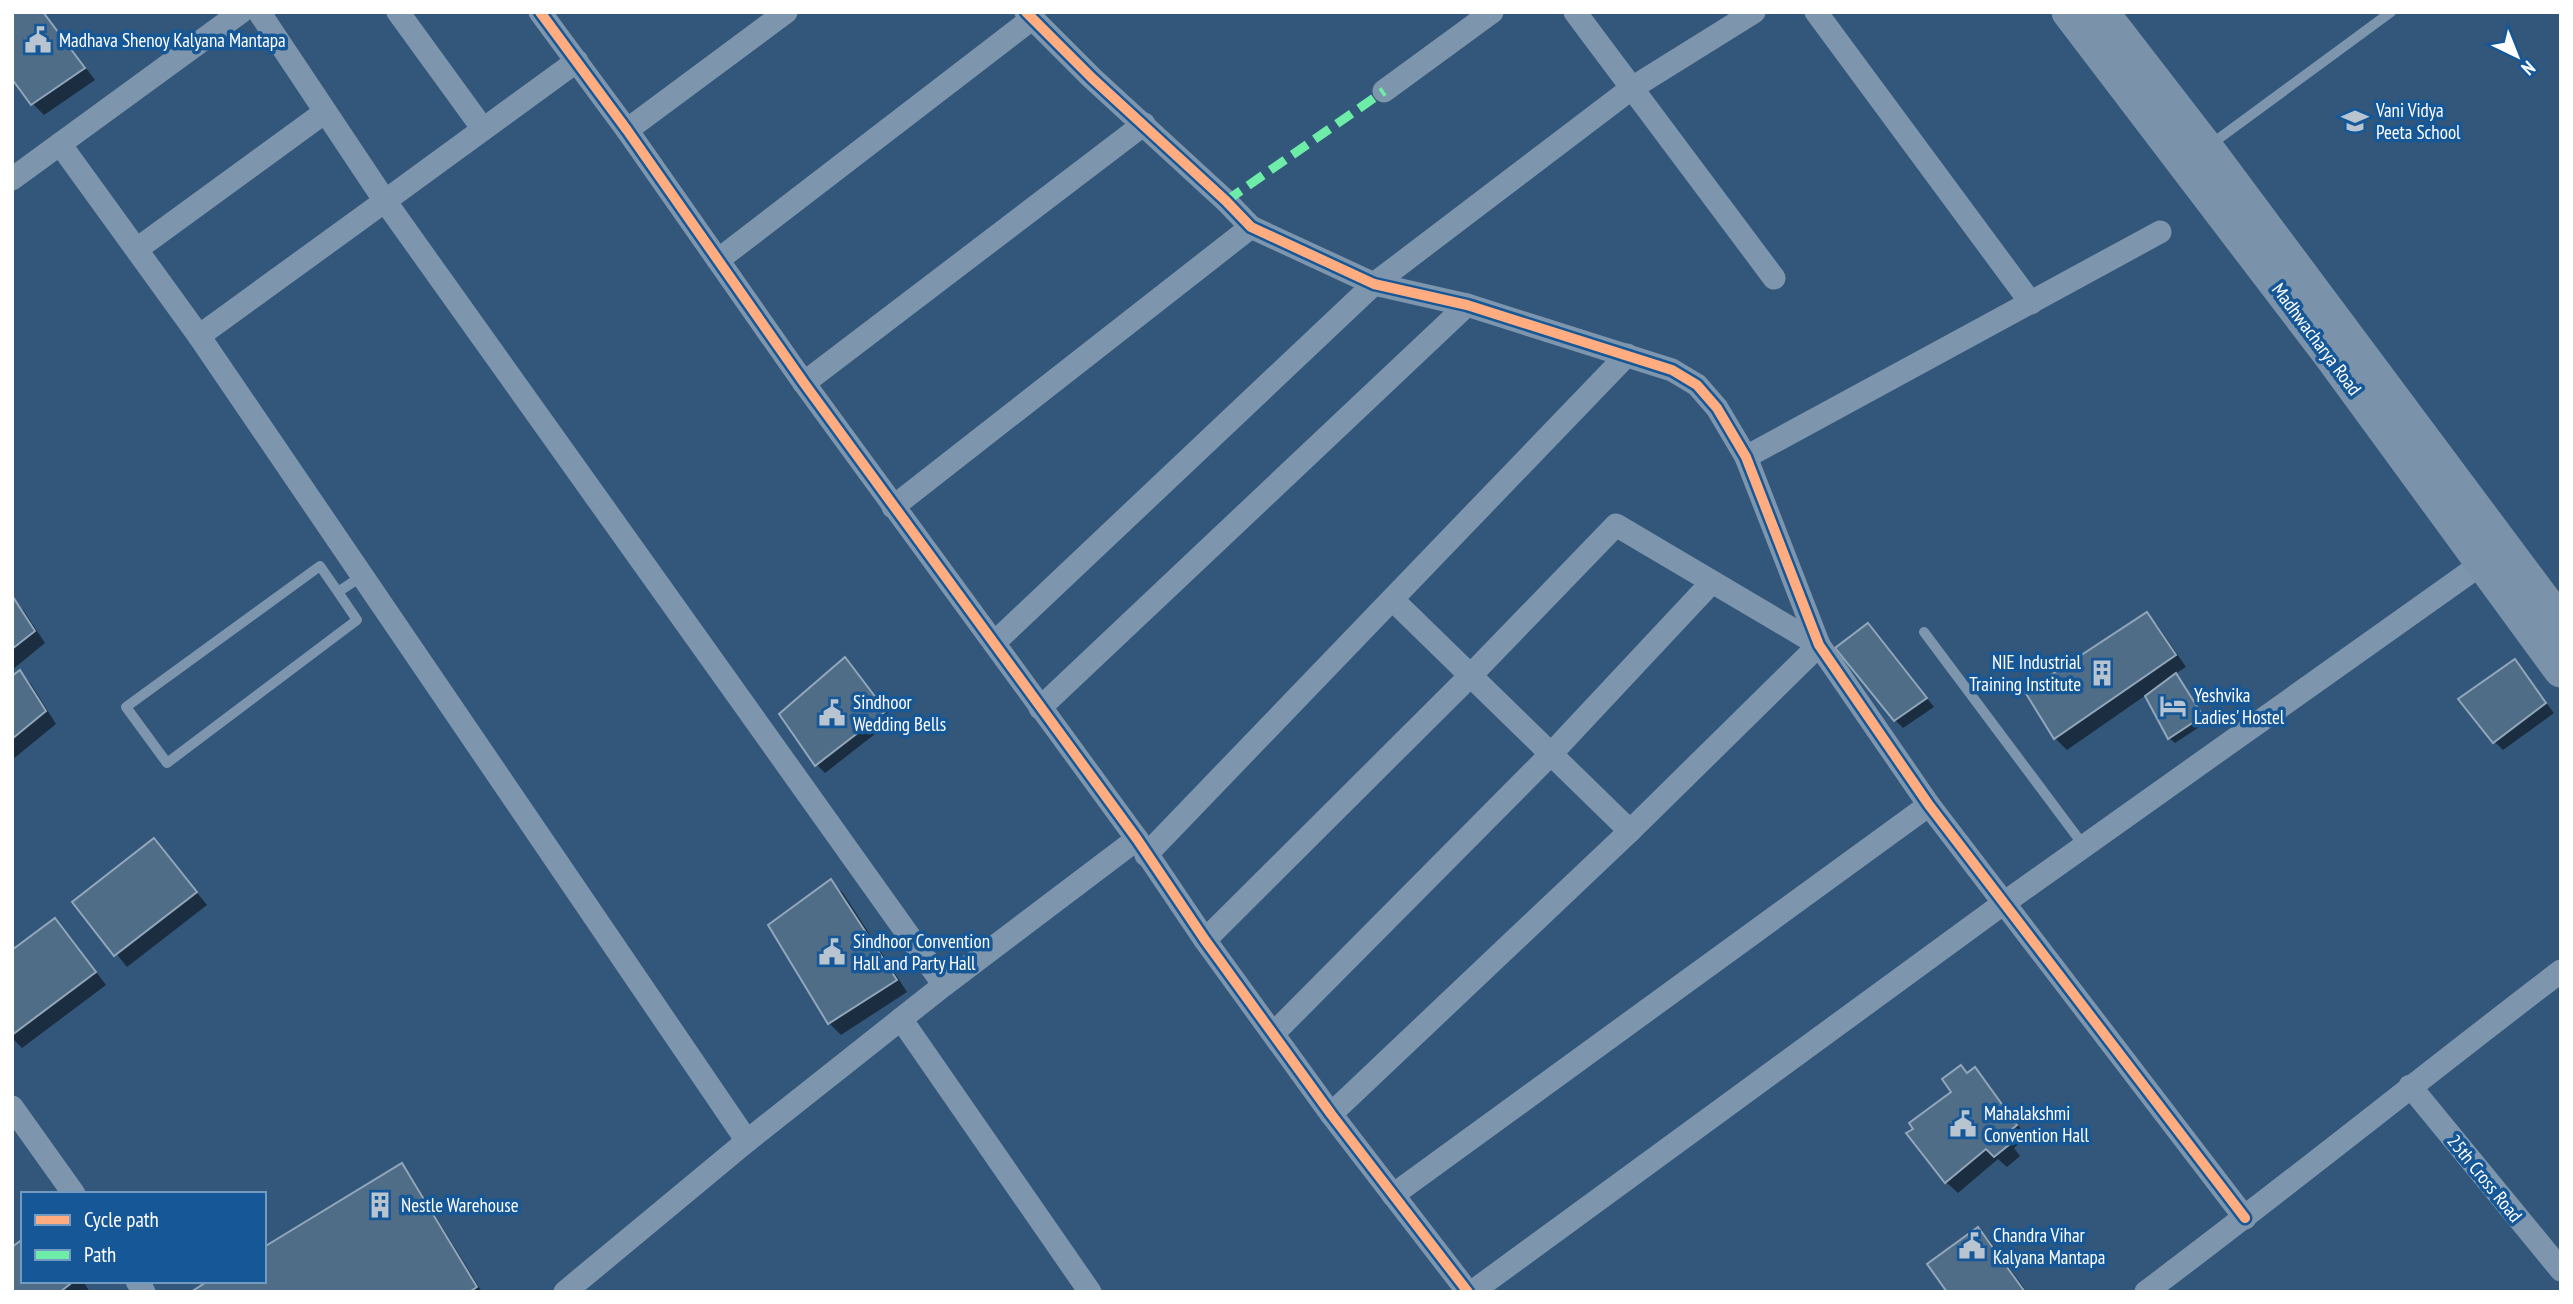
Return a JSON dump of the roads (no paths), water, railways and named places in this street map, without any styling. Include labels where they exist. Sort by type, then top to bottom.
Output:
[{"type":"main road","name":"Madhwacharya Road","points":[[2069,12],[2195,156]]},
{"type":"main road","name":"Madhwacharya Road","points":[[2101,12],[2329,353],[2494,555],[2561,624]]},
{"type":"main road","name":"Madhwacharya Road","points":[[2494,555],[2561,670]]},
{"type":"street","points":[[12,179],[241,12]]},
{"type":"street","points":[[259,12],[384,201],[944,985]]},
{"type":"street","points":[[398,12],[483,129]]},
{"type":"street","points":[[540,12],[627,130],[893,507],[1142,847],[1205,940],[1331,1114],[1470,1292],[2004,903],[2494,555]]},
{"type":"street","points":[[627,130],[786,12]]},
{"type":"street","points":[[1384,91],[1492,12]]},
{"type":"street","points":[[1575,12],[1774,278]]},
{"type":"street","points":[[994,643],[1374,284],[1632,89],[1754,12]]},
{"type":"street","points":[[1816,12],[2031,303]]},
{"type":"street","points":[[718,260],[1030,15],[1092,78],[1251,227],[1374,284],[1468,305],[1672,370],[1697,385],[1717,408],[1746,457],[1819,645],[1929,804],[2245,1218]]},
{"type":"street","points":[[200,336],[577,61]]},
{"type":"street","points":[[136,249],[325,112]]},
{"type":"street","points":[[804,383],[1144,124]]},
{"type":"street","points":[[60,144],[200,336],[747,1141]]},
{"type":"street","points":[[893,507],[1251,227]]},
{"type":"street","points":[[1746,457],[2160,232]]},
{"type":"street","points":[[1040,708],[1468,305]]},
{"type":"street","points":[[565,1292],[747,1141],[944,985],[1142,847],[1393,600],[1627,355]]},
{"type":"street","points":[[1205,940],[1471,675],[1616,524],[1819,645]]},
{"type":"street","points":[[1274,1033],[1551,754],[1712,582]]},
{"type":"street","points":[[1393,600],[1630,831]]},
{"type":"street","points":[[1331,1114],[1630,831],[1819,645]]},
{"type":"street","points":[[1393,1195],[1929,804]]},
{"type":"street","points":[[2146,1292],[2561,971]]},
{"type":"street","points":[[901,1019],[1090,1292]]},
{"type":"street","name":"25th Cross Road","points":[[2410,1086],[2561,1270]]},
{"type":"street","points":[[12,1107],[73,1192]]},
{"type":"lane","points":[[2195,156],[2391,12]]},
{"type":"lane","points":[[320,566],[338,592],[358,620],[167,763],[126,707],[320,566]]},
{"type":"lane","points":[[338,592],[362,576]]},
{"type":"lane","points":[[1924,632],[2084,846]]},
{"type":"place","name":"Madhava Shenoy Kalyana Mantapa","points":[[38,40]]},
{"type":"place","name":"Vani Vidya Peeta School","points":[[2355,121]]},
{"type":"place","name":"NIE Industrial Training Institute","points":[[2102,673]]},
{"type":"place","name":"Yeshvika Ladies' Hostel","points":[[2173,706]]},
{"type":"place","name":"Sindhoor Wedding Bells","points":[[832,713]]},
{"type":"place","name":"Sindhoor Convention Hall and Party Hall","points":[[832,952]]},
{"type":"place","name":"Mahalakshmi Convention Hall","points":[[1963,1124]]},
{"type":"place","name":"Nestle Warehouse","points":[[380,1205]]},
{"type":"place","name":"Chandra Vihar Kalyana Mantapa","points":[[1972,1246]]}]
